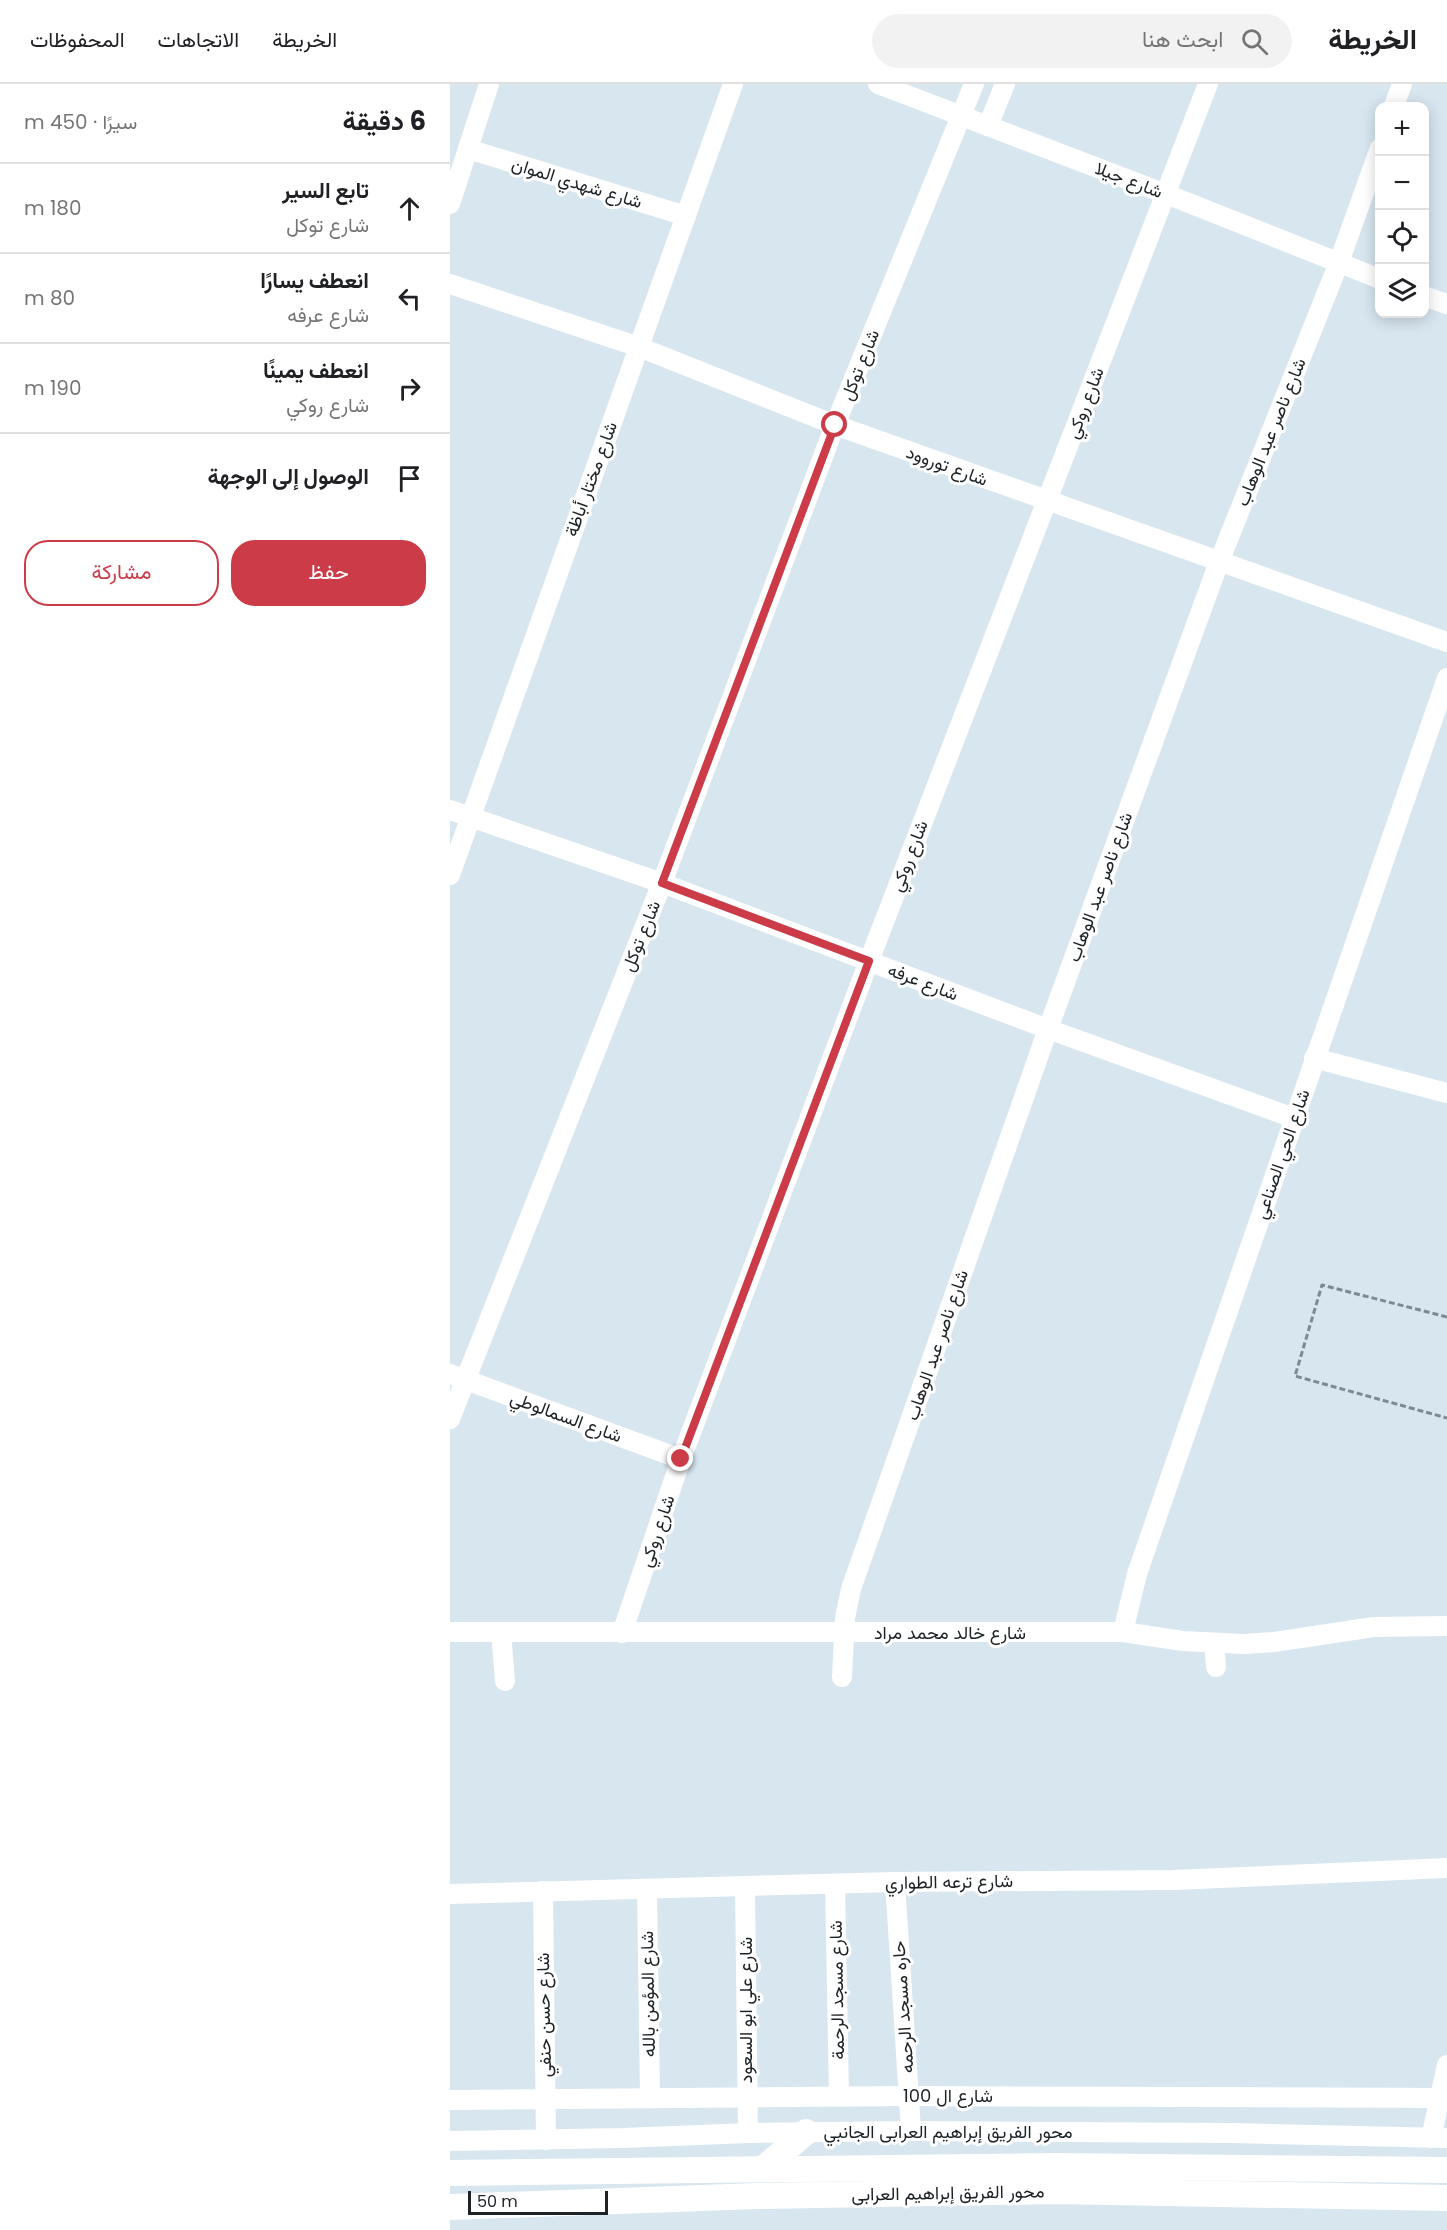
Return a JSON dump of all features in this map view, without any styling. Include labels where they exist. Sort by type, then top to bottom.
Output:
[{"type":"main road","points":[[763,2169],[806,2132]]},
{"type":"main road","name":"محور الفريق إبراهيم العرابى","points":[[450,2173],[1055,2166],[1447,2170]]},
{"type":"main road","name":"محور الفريق إبراهيم العرابى","points":[[450,2207],[757,2196],[1055,2192],[1447,2198]]},
{"type":"street","points":[[450,204],[455,167],[468,149],[489,84]]},
{"type":"street","name":"شارع مختار أباظة","points":[[450,875],[733,84]]},
{"type":"street","name":"شارع جيلا","points":[[878,84],[1166,194],[1338,265],[1375,277]]},
{"type":"street","name":"شارع توكل","points":[[450,1419],[458,1377],[662,883],[835,425],[974,84]]},
{"type":"street","points":[[988,126],[1005,84]]},
{"type":"street","name":"شارع روكي","points":[[622,1633],[681,1459],[869,961],[1208,84]]},
{"type":"street","points":[[1395,102],[1402,84]]},
{"type":"street","name":"شارع شهدي الموان","points":[[468,149],[686,216]]},
{"type":"street","name":"شارع ناصر عبد الوهاب","points":[[842,1677],[844,1633],[851,1589],[1048,1029],[1219,562],[1338,265],[1377,156]]},
{"type":"street","name":"شارع توروود","points":[[450,284],[639,347],[835,425],[1046,502],[1447,642]]},
{"type":"street","points":[[1429,297],[1447,304]]},
{"type":"street","name":"شارع الحي الصناعي","points":[[1124,1632],[1137,1574],[1447,678]]},
{"type":"street","name":"شارع عرفه","points":[[450,810],[662,883],[1048,1029],[1294,1118]]},
{"type":"street","points":[[1314,1058],[1447,1093]]},
{"type":"street","name":"شارع السمالوطي","points":[[458,1377],[681,1459]]},
{"type":"street","name":"شارع خالد محمد مراد","points":[[450,1632],[1124,1632],[1214,1644],[1275,1642],[1374,1627],[1447,1626]]},
{"type":"street","points":[[501,1632],[505,1681]]},
{"type":"street","points":[[1214,1644],[1216,1667]]},
{"type":"street","name":"شارع ترعه الطواري","points":[[450,1894],[895,1882],[1174,1880],[1447,1868]]},
{"type":"street","name":"حاره مسجد الرحمه","points":[[895,1882],[911,2132]]},
{"type":"street","name":"شارع مسجد الرحمة","points":[[835,1884],[839,2096]]},
{"type":"street","name":"شارع علي ابو السعود","points":[[745,1887],[748,2133]]},
{"type":"street","name":"شارع المؤمن بالله","points":[[647,1890],[650,2098]]},
{"type":"street","name":"شارع حسن حنفي","points":[[543,1891],[546,2140]]},
{"type":"street","points":[[1439,2138],[1447,2065]]},
{"type":"street","name":"شارع ال 100","points":[[450,2100],[839,2096],[1443,2098]]},
{"type":"street","name":"محور الفريق إبراهيم العرابى الجانبي","points":[[450,2141],[806,2132],[1220,2133],[1439,2138]]},
{"type":"path","points":[[1447,1317],[1322,1285],[1295,1376],[1447,1418]]},
{"type":"route","points":[[681,1459],[869,961],[662,883],[835,425]]}]
